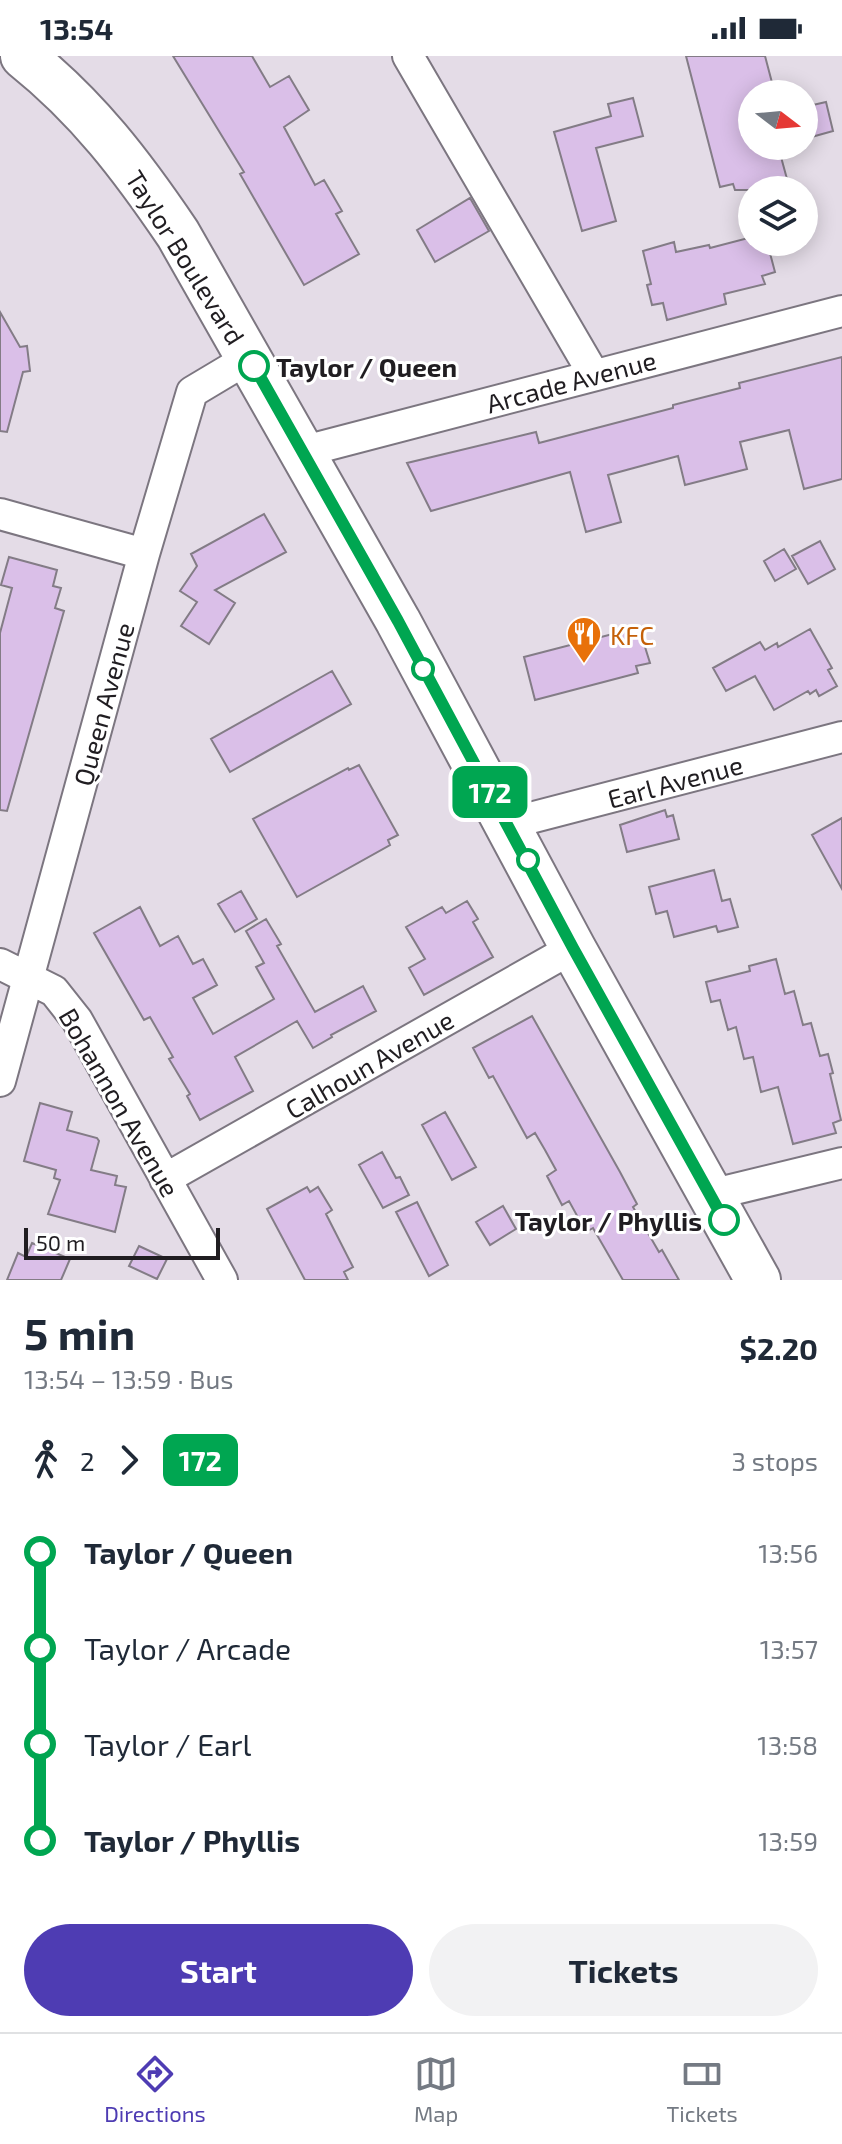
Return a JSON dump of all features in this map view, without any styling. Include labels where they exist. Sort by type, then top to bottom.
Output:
[{"type":"main road","name":"Taylor Boulevard","points":[[23,56],[56,70],[140,178],[178,234],[398,621],[573,948],[758,1280]]},
{"type":"street","points":[[408,56],[594,375]]},
{"type":"street","name":"Arcade Avenue","points":[[301,452],[842,311]]},
{"type":"street","name":"Queen Avenue","points":[[0,1081],[144,554],[192,392],[249,358]]},
{"type":"street","points":[[0,514],[144,554]]},
{"type":"street","name":"Earl Avenue","points":[[507,824],[842,737]]},
{"type":"street","name":"Calhoun Avenue","points":[[165,1179],[573,948]]},
{"type":"street","name":"Bohannon Avenue","points":[[0,964],[54,991],[77,1020],[222,1280]]},
{"type":"street","points":[[710,1195],[842,1163]]},
{"type":"building","points":[[173,56],[252,56],[270,87],[289,76],[309,110],[284,127],[315,185],[324,180],[342,211],[336,214],[359,254],[304,285],[240,174],[244,172]]},
{"type":"building","points":[[686,56],[765,56],[771,80],[738,80],[738,160],[782,160],[786,176],[738,176],[738,190],[733,184],[720,187]]},
{"type":"building","points":[[633,98],[643,136],[596,148],[616,221],[582,231],[554,132],[611,116],[608,104]]},
{"type":"building","points":[[826,102],[833,131],[818,135],[818,104]]},
{"type":"building","points":[[470,198],[489,231],[435,262],[417,230]]},
{"type":"building","points":[[738,241],[738,256],[771,256],[775,272],[762,276],[765,284],[724,294],[726,304],[667,320],[663,303],[652,305],[647,285],[651,284],[643,251],[674,242],[676,252],[709,245],[710,248]]},
{"type":"building","points":[[0,312],[20,347],[27,346],[30,371],[23,372],[7,432],[0,431]]},
{"type":"building","points":[[842,357],[842,479],[804,489],[789,430],[740,442],[747,469],[685,485],[678,456],[608,475],[621,522],[586,532],[570,472],[431,511],[407,463],[536,432],[539,443],[740,388],[739,383]]},
{"type":"building","points":[[264,514],[286,552],[215,590],[235,603],[209,644],[181,626],[197,602],[180,591],[197,566],[191,554]]},
{"type":"building","points":[[820,541],[835,569],[808,584],[792,556]]},
{"type":"building","points":[[784,549],[796,569],[775,581],[764,561]]},
{"type":"building","points":[[9,557],[57,570],[53,586],[61,588],[55,608],[64,611],[7,811],[0,810],[0,633],[12,588],[1,585]]},
{"type":"building","points":[[810,629],[832,668],[828,670],[837,686],[819,696],[816,690],[810,694],[808,691],[774,710],[755,676],[726,691],[713,668],[760,642],[765,650],[777,643],[778,647]]},
{"type":"building","name":"KFC","points":[[628,630],[628,634],[640,631],[650,663],[636,666],[638,673],[535,700],[524,657]]},
{"type":"building","points":[[332,671],[351,704],[230,772],[211,739]]},
{"type":"building","points":[[359,765],[398,835],[388,840],[390,845],[297,897],[253,819]]},
{"type":"building","points":[[665,810],[667,817],[673,815],[679,839],[627,852],[620,825]]},
{"type":"building","points":[[842,818],[842,889],[812,835]]},
{"type":"building","points":[[714,870],[722,901],[730,899],[738,927],[718,932],[716,926],[674,937],[667,911],[656,914],[649,887]]},
{"type":"building","points":[[241,891],[257,919],[235,932],[218,904]]},
{"type":"building","points":[[467,901],[478,919],[473,922],[493,957],[424,995],[409,968],[425,959],[406,927],[442,907],[446,913]]},
{"type":"building","points":[[140,907],[160,946],[178,936],[193,964],[203,959],[217,985],[193,998],[213,1034],[274,999],[256,967],[264,963],[246,931],[266,919],[281,944],[277,946],[315,1012],[363,986],[376,1011],[313,1048],[297,1021],[235,1057],[253,1091],[200,1120],[187,1096],[190,1094],[169,1059],[173,1057],[150,1017],[144,1020],[94,933]]},
{"type":"building","points":[[776,959],[785,994],[794,991],[803,1025],[811,1023],[820,1056],[828,1054],[841,1120],[833,1123],[836,1133],[793,1144],[778,1087],[761,1092],[753,1057],[744,1059],[736,1027],[728,1030],[720,1000],[711,1002],[706,982],[750,971],[749,966]]},
{"type":"building","points":[[532,1016],[637,1204],[633,1207],[679,1280],[623,1280],[593,1228],[586,1232],[569,1201],[562,1205],[547,1176],[556,1170],[545,1150],[535,1133],[527,1138],[493,1076],[489,1078],[473,1048]]},
{"type":"building","points":[[40,1103],[72,1112],[67,1130],[99,1141],[91,1170],[117,1176],[115,1185],[126,1187],[115,1232],[48,1214],[60,1180],[54,1178],[56,1170],[24,1161]]},
{"type":"building","points":[[445,1112],[476,1167],[452,1180],[422,1125]]},
{"type":"building","points":[[382,1152],[409,1195],[383,1208],[359,1165]]},
{"type":"building","points":[[307,1187],[310,1192],[318,1187],[332,1210],[326,1214],[353,1267],[344,1272],[348,1280],[305,1280],[267,1209]]},
{"type":"building","points":[[417,1202],[448,1265],[429,1276],[396,1212]]},
{"type":"building","points":[[503,1206],[516,1229],[490,1245],[476,1222]]},
{"type":"building","points":[[32,1243],[70,1259],[61,1280],[7,1280],[18,1253],[26,1257]]},
{"type":"building","points":[[139,1246],[167,1259],[157,1279],[129,1266]]},
{"type":"bus line","name":"172","points":[[254,366],[398,621],[573,948],[724,1220]]},
{"type":"place","name":"Taylor / Queen","points":[[254,366]]},
{"type":"place","name":"KFC","points":[[584,665]]},
{"type":"place","name":"Taylor / Phyllis","points":[[724,1220]]}]
